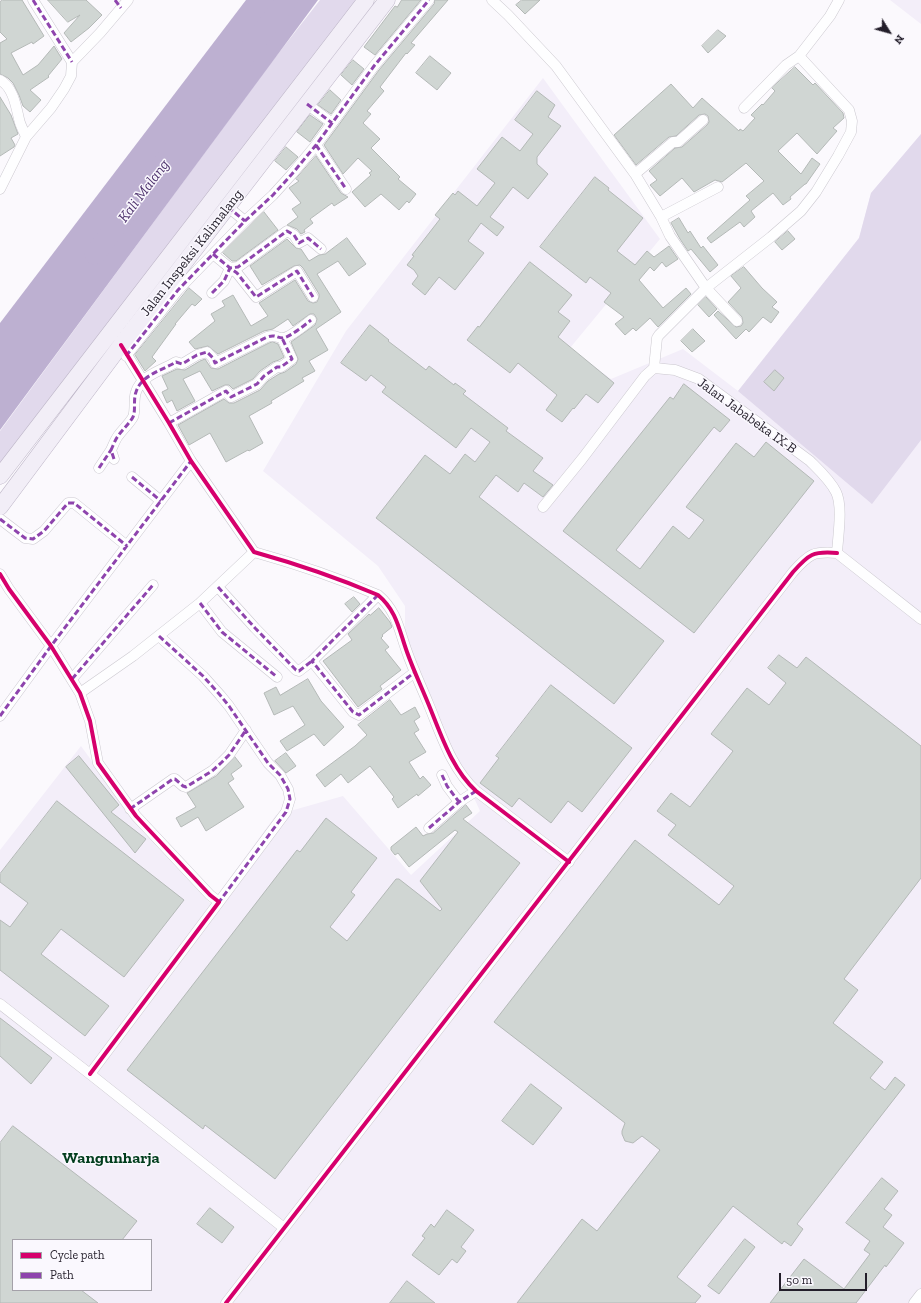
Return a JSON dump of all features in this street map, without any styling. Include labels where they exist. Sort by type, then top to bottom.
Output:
[{"type":"main road","name":"Jalan Inspeksi Kalimalang","points":[[0,476],[366,0]]},
{"type":"main road","name":"Jalan Inspeksi Kalimalang","points":[[0,507],[124,351],[228,207],[387,0]]},
{"type":"street","points":[[0,189],[26,137],[51,108],[71,76],[72,62],[33,0]]},
{"type":"street","points":[[429,0],[374,66],[316,145],[273,195],[245,221],[178,290],[124,351],[170,423],[191,461],[254,552],[317,571],[378,596],[389,606],[414,672],[452,759],[467,783],[569,862]]},
{"type":"street","points":[[492,0],[556,66],[635,174],[661,217],[670,236],[706,288],[737,321]]},
{"type":"street","points":[[744,108],[786,65],[800,56],[830,16],[838,0]]},
{"type":"street","points":[[72,62],[100,33],[121,3]]},
{"type":"street","points":[[543,508],[645,376],[654,368],[657,338],[659,335],[706,288],[765,242],[801,211],[816,192],[838,156],[850,132],[852,121],[849,110],[800,56]]},
{"type":"street","points":[[0,80],[7,85],[26,137]]},
{"type":"street","points":[[307,104],[332,124]]},
{"type":"street","points":[[635,174],[673,142],[678,142],[703,120]]},
{"type":"street","points":[[316,145],[346,189]]},
{"type":"street","points":[[661,217],[718,187]]},
{"type":"street","points":[[228,207],[245,221]]},
{"type":"street","points":[[230,268],[238,267],[287,231],[294,235],[299,243],[308,238],[321,249]]},
{"type":"street","points":[[213,254],[237,273],[256,297],[297,272],[313,297]]},
{"type":"street","points":[[212,293],[224,280],[230,268]]},
{"type":"street","points":[[99,468],[112,455],[117,437],[129,424],[134,414],[136,391],[143,381],[158,370],[176,362],[182,364],[197,355],[207,352],[213,358],[215,364],[267,337],[273,335],[282,338],[289,335],[311,320]]},
{"type":"street","points":[[170,423],[226,390],[231,397],[257,384],[264,376],[277,367],[281,367],[292,358],[282,338]]},
{"type":"street","name":"Jalan Jababeka IX-B","points":[[654,368],[676,370],[699,379],[810,461],[825,476],[836,492],[839,504],[837,553]]},
{"type":"street","points":[[0,716],[191,461]]},
{"type":"street","points":[[132,477],[161,501]]},
{"type":"street","points":[[0,520],[25,538],[33,539],[44,531],[68,503],[71,502],[127,546]]},
{"type":"street","points":[[80,693],[133,656],[200,603],[254,552]]},
{"type":"street","points":[[226,1303],[802,562],[815,553],[837,553],[921,619]]},
{"type":"street","points":[[0,574],[9,589],[51,646],[80,693],[90,721],[98,763],[130,809],[146,828],[210,895],[219,902]]},
{"type":"street","points":[[72,679],[153,585]]},
{"type":"street","points":[[218,586],[255,628],[296,670],[299,671],[312,661],[378,596]]},
{"type":"street","points":[[200,603],[222,632],[277,677]]},
{"type":"street","points":[[90,1074],[286,812],[290,799],[288,789],[280,775],[268,763],[229,706],[203,676],[159,636]]},
{"type":"street","points":[[312,661],[353,712],[359,715],[414,672]]},
{"type":"street","points":[[130,809],[173,779],[186,787],[212,771],[229,755],[246,730]]},
{"type":"street","points":[[442,775],[447,786],[459,802]]},
{"type":"street","points":[[429,828],[459,802],[476,791]]},
{"type":"street","points":[[0,1004],[284,1228]]},
{"type":"street","points":[[914,1303],[921,1294]]},
{"type":"shaded area","points":[[320,0],[366,0],[0,475],[0,431],[267,68]]},
{"type":"shaded area","points":[[890,0],[921,0],[921,24]]},
{"type":"shaded area","points":[[543,78],[660,239],[570,348],[611,379],[683,349],[738,391],[859,238],[871,193],[921,134],[921,1303],[0,1303],[0,850],[81,746],[143,832],[211,904],[276,815],[343,796],[411,875],[480,811],[405,647],[405,606],[378,566],[263,471],[346,331]]},
{"type":"shaded area","points":[[921,134],[921,440],[872,504],[738,391],[859,238],[871,193]]},
{"type":"water","points":[[246,0],[318,0],[0,430],[0,323]]},
{"type":"building","points":[[3,0],[22,0],[44,36],[33,44],[32,42],[11,53],[23,75],[38,65],[54,46],[62,59],[48,76],[49,77],[30,90],[41,100],[30,112],[23,106],[13,83],[8,78],[0,74],[0,43],[7,39],[0,32],[0,2]]},
{"type":"building","points":[[48,0],[86,0],[102,15],[89,28],[71,42],[64,33],[80,15],[68,22]]},
{"type":"building","points":[[402,0],[421,0],[375,55],[364,47],[395,6],[397,7]]},
{"type":"building","points":[[435,0],[448,0],[411,43],[415,45],[407,54],[406,53],[380,87],[384,91],[367,111],[371,114],[363,123],[380,139],[371,148],[400,177],[398,179],[416,194],[409,203],[407,201],[399,210],[381,194],[365,207],[352,192],[371,175],[369,173],[372,171],[358,158],[343,174],[324,145],[379,70],[434,4]]},
{"type":"building","points":[[522,0],[540,0],[525,14],[516,5]]},
{"type":"building","points":[[718,30],[726,36],[708,53],[702,46]]},
{"type":"building","points":[[430,56],[451,73],[437,90],[416,73]]},
{"type":"building","points":[[353,60],[364,69],[352,85],[341,75]]},
{"type":"building","points":[[795,67],[813,85],[815,83],[843,113],[844,118],[833,128],[837,131],[817,154],[797,133],[778,151],[801,174],[812,158],[820,164],[806,184],[790,197],[791,199],[783,205],[773,193],[751,211],[755,217],[744,227],[740,222],[711,243],[707,238],[750,200],[746,196],[764,181],[746,163],[722,182],[715,180],[694,192],[682,178],[660,196],[650,185],[657,180],[649,171],[675,148],[682,147],[707,125],[709,122],[708,116],[705,114],[699,115],[676,136],[669,137],[636,165],[614,135],[671,84],[693,108],[702,98],[739,131],[740,129],[743,131],[755,118],[751,115],[762,104],[763,105],[775,91],[772,88]]},
{"type":"building","points":[[330,90],[341,100],[331,114],[318,105]]},
{"type":"building","points":[[537,91],[555,105],[548,117],[561,126],[537,157],[537,164],[548,174],[528,199],[513,187],[490,217],[504,227],[497,236],[481,223],[468,241],[484,253],[455,290],[439,277],[425,295],[412,284],[418,276],[414,270],[407,265],[414,256],[412,255],[440,219],[435,215],[453,193],[455,195],[458,191],[477,206],[495,183],[477,169],[502,137],[520,151],[533,134],[515,120]]},
{"type":"building","points":[[0,97],[11,115],[18,134],[11,138],[15,145],[14,147],[0,156]]},
{"type":"building","points":[[310,115],[323,124],[310,142],[297,132]]},
{"type":"building","points":[[286,147],[298,157],[286,170],[275,161]]},
{"type":"building","points":[[316,156],[341,193],[348,197],[334,206],[332,203],[310,219],[313,223],[304,230],[305,232],[301,234],[297,229],[287,225],[298,217],[292,209],[301,203],[289,188],[299,181],[296,179]]},
{"type":"building","points":[[595,177],[609,188],[608,190],[643,218],[617,251],[635,265],[647,251],[654,257],[669,246],[678,259],[666,267],[662,262],[654,271],[650,267],[639,280],[663,308],[686,288],[691,294],[658,327],[650,318],[636,331],[633,328],[625,335],[615,324],[624,317],[604,302],[611,293],[590,277],[586,283],[540,247]]},
{"type":"building","points":[[264,212],[278,230],[236,261],[232,261],[223,253]]},
{"type":"building","points":[[679,218],[688,233],[690,231],[701,248],[703,246],[718,265],[710,272],[691,249],[688,251],[680,239],[671,223]]},
{"type":"building","points":[[788,231],[795,239],[782,250],[775,242]]},
{"type":"building","points":[[347,238],[366,264],[349,276],[338,261],[317,274],[341,312],[316,329],[328,350],[309,361],[315,371],[302,378],[304,381],[271,401],[272,403],[249,416],[263,443],[226,462],[210,433],[189,445],[178,425],[224,399],[229,403],[234,403],[260,390],[268,381],[296,364],[298,359],[291,342],[315,325],[317,319],[314,314],[310,314],[293,326],[288,319],[273,329],[264,331],[218,354],[208,346],[195,349],[189,342],[215,321],[211,314],[225,306],[222,301],[233,295],[251,326],[268,316],[259,303],[295,280],[308,301],[313,303],[317,302],[319,294],[300,265],[294,266],[262,285],[250,266],[287,239],[296,248],[301,249],[309,261],[319,255],[325,254]]},
{"type":"building","points":[[530,262],[572,295],[558,312],[570,321],[558,337],[614,383],[598,403],[586,394],[562,422],[546,410],[557,395],[518,363],[510,373],[467,340]]},
{"type":"building","points":[[744,267],[762,288],[777,302],[772,307],[779,312],[771,323],[763,317],[749,332],[746,329],[736,339],[714,315],[718,311],[736,327],[741,326],[743,323],[742,317],[728,302],[741,288],[731,276]]},
{"type":"building","points":[[189,288],[202,299],[195,306],[192,304],[175,324],[152,357],[156,361],[145,371],[135,355]]},
{"type":"building","points":[[706,297],[717,309],[709,317],[698,305]]},
{"type":"building","points":[[370,325],[426,370],[429,366],[454,385],[455,383],[466,391],[463,394],[508,428],[506,431],[543,458],[533,471],[553,485],[543,497],[524,483],[518,492],[496,475],[479,497],[664,641],[614,704],[376,518],[425,455],[450,474],[465,454],[475,462],[490,442],[471,428],[456,448],[382,392],[386,387],[371,375],[366,381],[341,363]]},
{"type":"building","points":[[693,329],[705,341],[692,352],[681,341]]},
{"type":"building","points":[[273,342],[278,344],[284,357],[273,362],[260,371],[253,379],[233,389],[229,385],[225,385],[212,391],[200,371],[183,379],[195,401],[177,411],[172,400],[167,403],[162,392],[168,389],[162,376],[177,369],[185,370],[205,359],[211,368],[218,369]]},
{"type":"building","points":[[775,370],[784,378],[774,391],[764,382]]},
{"type":"building","points":[[684,384],[730,420],[720,432],[714,427],[616,550],[640,569],[673,526],[689,539],[704,520],[686,507],[736,443],[754,457],[766,442],[814,481],[694,633],[563,531],[670,397],[673,399]]},
{"type":"building","points":[[354,597],[360,604],[352,612],[345,604]]},
{"type":"building","points":[[379,608],[392,627],[382,635],[383,636],[381,638],[389,647],[385,650],[401,670],[380,686],[382,689],[358,707],[323,661],[352,640],[348,634],[369,614],[370,615]]},
{"type":"building","points":[[779,655],[797,668],[806,657],[921,746],[921,878],[844,979],[858,990],[833,1023],[883,1062],[870,1078],[885,1090],[895,1077],[905,1085],[797,1224],[803,1229],[791,1246],[784,1241],[782,1244],[733,1206],[677,1277],[701,1296],[695,1303],[517,1303],[582,1219],[597,1231],[660,1150],[642,1136],[633,1143],[625,1141],[622,1131],[625,1123],[494,1022],[635,840],[719,905],[734,886],[668,835],[676,825],[657,811],[671,793],[690,807],[733,751],[711,734],[747,688],[769,705],[786,683],[768,668]]},
{"type":"building","points":[[308,679],[321,701],[344,727],[324,746],[314,734],[287,751],[280,741],[305,725],[293,706],[274,715],[264,693],[276,687],[280,695]]},
{"type":"building","points":[[551,685],[632,748],[582,812],[568,801],[551,823],[519,798],[512,807],[480,783],[499,758],[496,756]]},
{"type":"building","points":[[390,700],[401,715],[415,707],[420,717],[414,721],[419,730],[414,733],[426,752],[409,762],[420,779],[423,776],[431,785],[418,796],[417,794],[398,808],[392,799],[394,797],[370,766],[348,783],[341,774],[325,787],[316,775],[355,746],[367,735],[358,725]]},
{"type":"building","points":[[286,753],[296,766],[286,773],[275,761]]},
{"type":"building","points":[[79,756],[119,805],[111,812],[146,839],[135,853],[66,767]]},
{"type":"building","points":[[235,757],[242,766],[231,774],[234,779],[228,783],[244,807],[206,831],[198,817],[181,827],[176,818],[196,807],[187,793],[216,776]]},
{"type":"building","points":[[57,801],[184,900],[124,977],[61,929],[41,954],[109,1006],[85,1036],[0,970],[0,920],[10,927],[28,903],[0,882],[0,874]]},
{"type":"building","points":[[466,805],[472,813],[463,819],[520,863],[275,1179],[205,1125],[203,1129],[127,1070],[297,850],[300,852],[326,818],[377,858],[351,892],[355,895],[330,927],[347,941],[396,879],[399,879],[440,911],[442,909],[420,881],[458,832],[455,830],[409,867],[398,853],[395,855],[391,850],[391,847],[416,827],[423,836],[433,833]]},
{"type":"building","points":[[0,1018],[52,1058],[31,1084],[0,1056]]},
{"type":"building","points":[[531,1084],[562,1108],[533,1145],[502,1121]]},
{"type":"building","points":[[13,1126],[137,1221],[123,1239],[12,1239],[12,1291],[82,1291],[98,1303],[0,1303],[0,1143]]},
{"type":"building","points":[[882,1178],[898,1191],[884,1209],[892,1215],[883,1227],[904,1243],[856,1303],[770,1303],[804,1259],[844,1289],[870,1254],[864,1250],[870,1241],[846,1223]]},
{"type":"building","points":[[210,1208],[234,1227],[222,1243],[197,1224]]},
{"type":"building","points":[[447,1210],[474,1230],[461,1247],[466,1251],[457,1263],[452,1259],[439,1275],[412,1255],[425,1238],[422,1236],[431,1224],[434,1227]]},
{"type":"building","points":[[745,1239],[755,1247],[719,1294],[708,1286]]},
{"type":"building","points":[[407,1281],[435,1303],[390,1303]]},
{"type":"waterway","name":"Kali Malang","points":[[95,254],[287,0]]},
{"type":"marked path","points":[[33,0],[72,62]]},
{"type":"marked path","points":[[115,0],[121,8]]},
{"type":"marked path","points":[[126,356],[178,290],[292,174],[316,145],[374,66],[429,0]]},
{"type":"marked path","points":[[307,104],[332,123]]},
{"type":"marked path","points":[[316,145],[346,189]]},
{"type":"marked path","points":[[228,207],[245,221]]},
{"type":"marked path","points":[[213,254],[230,268],[238,267],[287,231],[294,235],[299,243],[308,238],[321,249]]},
{"type":"marked path","points":[[212,293],[224,281],[230,268],[237,273],[256,297],[297,271],[313,297]]},
{"type":"marked path","points":[[114,459],[111,450],[117,438],[133,417],[136,392],[147,377],[176,362],[182,364],[197,355],[207,352],[213,358],[215,363],[267,337],[286,337],[311,320]]},
{"type":"marked path","points":[[169,423],[226,391],[231,397],[257,384],[264,376],[292,359],[282,338]]},
{"type":"marked path","points":[[99,468],[111,450]]},
{"type":"marked path","points":[[0,716],[191,461]]},
{"type":"marked path","points":[[132,477],[161,501]]},
{"type":"marked path","points":[[0,519],[25,538],[33,539],[44,531],[68,503],[74,503],[127,546]]},
{"type":"marked path","points":[[72,679],[153,585]]},
{"type":"marked path","points":[[218,587],[296,670],[299,671],[312,661]]},
{"type":"marked path","points":[[378,595],[312,661],[353,712],[359,715],[415,672]]},
{"type":"marked path","points":[[200,603],[222,632],[277,677]]},
{"type":"marked path","points":[[159,636],[203,676],[220,695],[268,763],[280,775],[288,789],[290,799],[286,812],[219,902]]},
{"type":"marked path","points":[[130,809],[173,779],[186,787],[212,771],[229,755],[246,730]]},
{"type":"marked path","points":[[442,775],[447,786],[459,802]]},
{"type":"marked path","points":[[429,828],[459,802],[476,791]]},
{"type":"cycle path","points":[[121,345],[191,461],[254,552],[302,566],[378,595],[384,601],[397,621],[409,658],[442,738],[453,761],[467,782],[476,791],[569,862]]},
{"type":"cycle path","points":[[226,1303],[793,572],[803,561],[812,555],[817,553],[837,553]]},
{"type":"cycle path","points":[[0,574],[9,589],[51,646],[80,693],[90,721],[98,763],[136,816],[210,895],[219,902],[90,1074]]},
{"type":"district","name":"Wangunharja","points":[[111,1158]]}]
